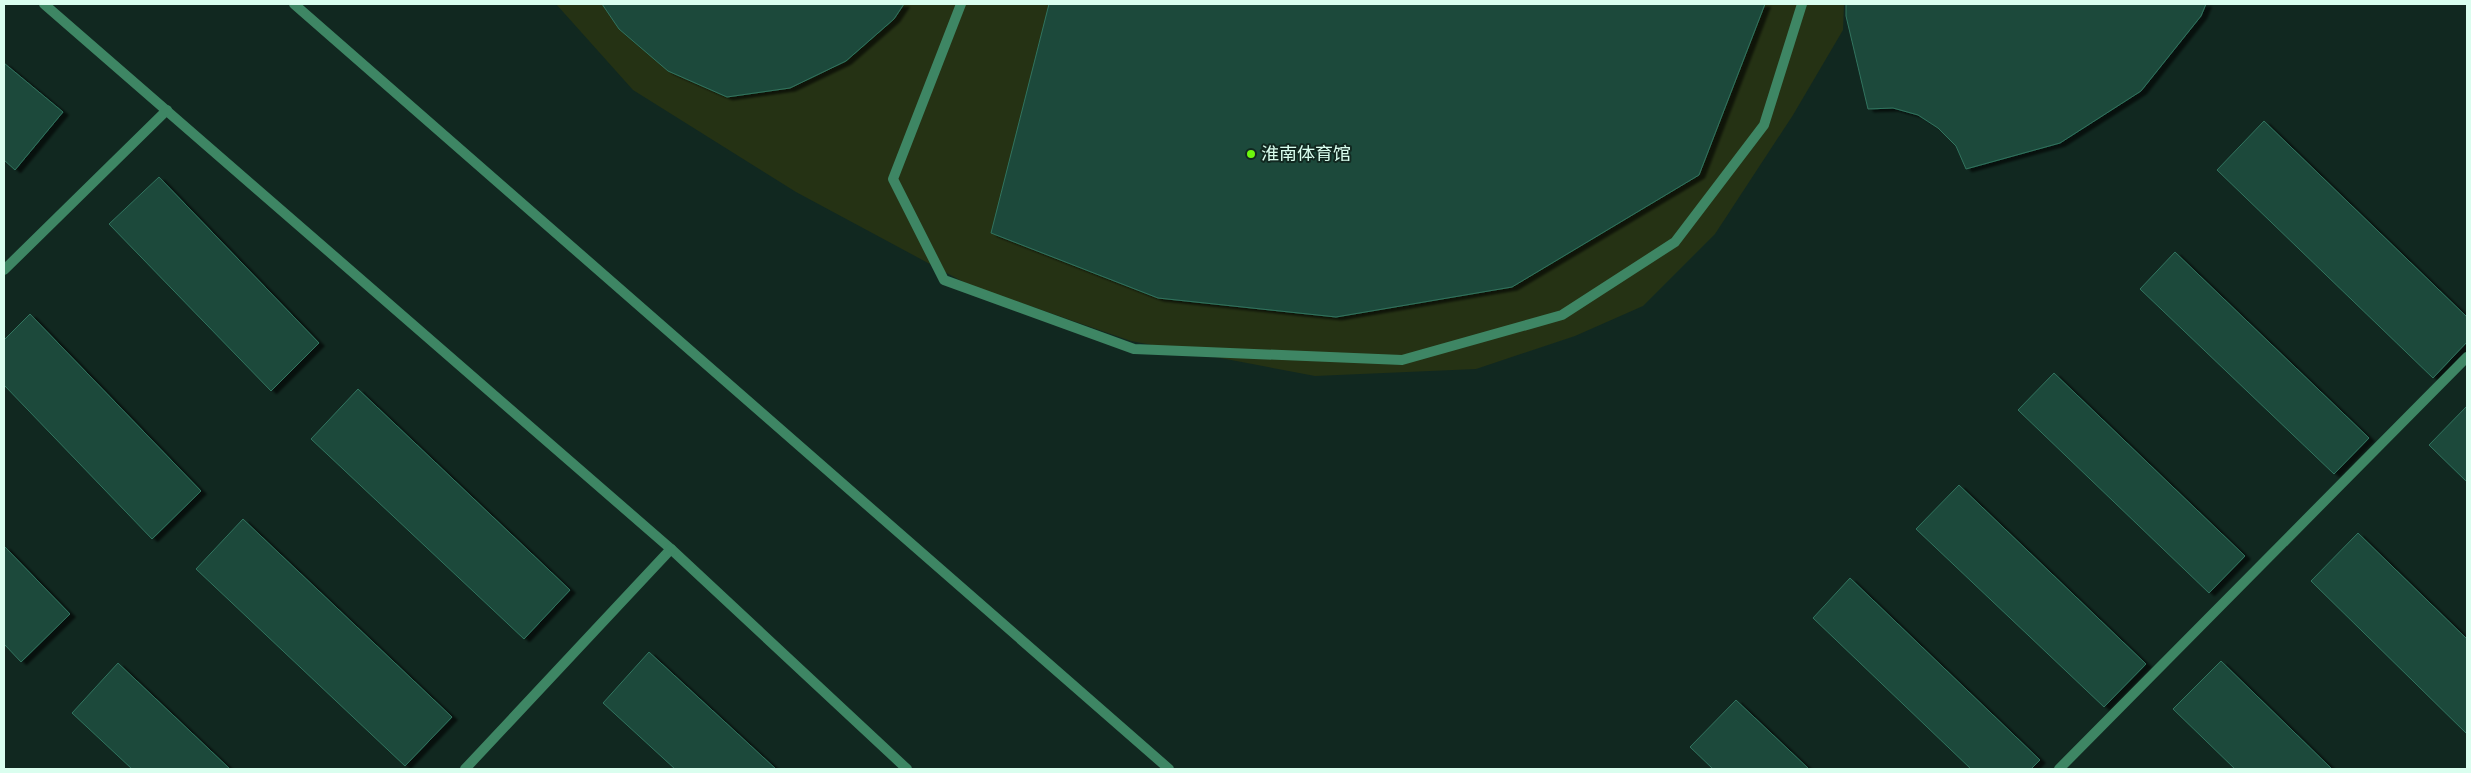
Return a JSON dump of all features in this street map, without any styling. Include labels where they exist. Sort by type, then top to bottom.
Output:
[{"type":"street","points":[[44,4],[671,549],[908,769]]},
{"type":"street","points":[[294,4],[1169,769]]},
{"type":"street","points":[[961,4],[893,179],[944,280],[1134,349],[1402,360],[1562,315],[1675,242],[1764,125],[1802,4]]},
{"type":"street","points":[[4,270],[167,110]]},
{"type":"street","points":[[2059,769],[2467,357]]},
{"type":"street","points":[[465,769],[671,549]]},
{"type":"green space","name":"淮南体育馆","points":[[556,4],[1844,4],[1843,30],[1793,115],[1715,234],[1643,306],[1575,336],[1476,369],[1315,376],[1131,341],[969,285],[796,192],[633,90]]},
{"type":"building","points":[[602,4],[904,4],[894,19],[846,61],[790,88],[727,97],[668,71],[619,29]]},
{"type":"building","points":[[1049,4],[1765,4],[1699,175],[1512,287],[1336,317],[1158,298],[991,233]]},
{"type":"building","points":[[1846,4],[2206,4],[2201,16],[2141,91],[2060,143],[1966,169],[1956,146],[1938,128],[1918,115],[1893,108],[1868,109],[1846,16]]},
{"type":"building","points":[[4,63],[63,112],[15,170],[4,160]]},
{"type":"building","points":[[2264,121],[2467,317],[2467,342],[2433,378],[2217,170]]},
{"type":"building","points":[[159,177],[319,343],[271,391],[109,224]]},
{"type":"building","points":[[2175,252],[2369,438],[2334,474],[2140,289]]},
{"type":"building","points":[[30,314],[201,491],[152,539],[4,385],[4,340]]},
{"type":"building","points":[[2054,373],[2245,556],[2209,593],[2018,410]]},
{"type":"building","points":[[358,389],[570,590],[524,639],[311,439]]},
{"type":"building","points":[[2467,406],[2467,482],[2429,445]]},
{"type":"building","points":[[1959,485],[2146,664],[2104,707],[1916,529]]},
{"type":"building","points":[[243,519],[452,717],[405,766],[196,569]]},
{"type":"building","points":[[2358,533],[2467,639],[2467,734],[2311,581]]},
{"type":"building","points":[[4,546],[70,614],[21,662],[4,644]]},
{"type":"building","points":[[1850,578],[2040,760],[2031,769],[1971,769],[1813,618]]},
{"type":"building","points":[[649,652],[776,769],[675,769],[603,703]]},
{"type":"building","points":[[2221,661],[2332,769],[2235,769],[2173,709]]},
{"type":"building","points":[[118,663],[230,769],[132,769],[72,713]]},
{"type":"building","points":[[1736,700],[1809,769],[1713,769],[1690,747]]},
{"type":"place","name":"淮南体育馆","points":[[1251,154]]}]
